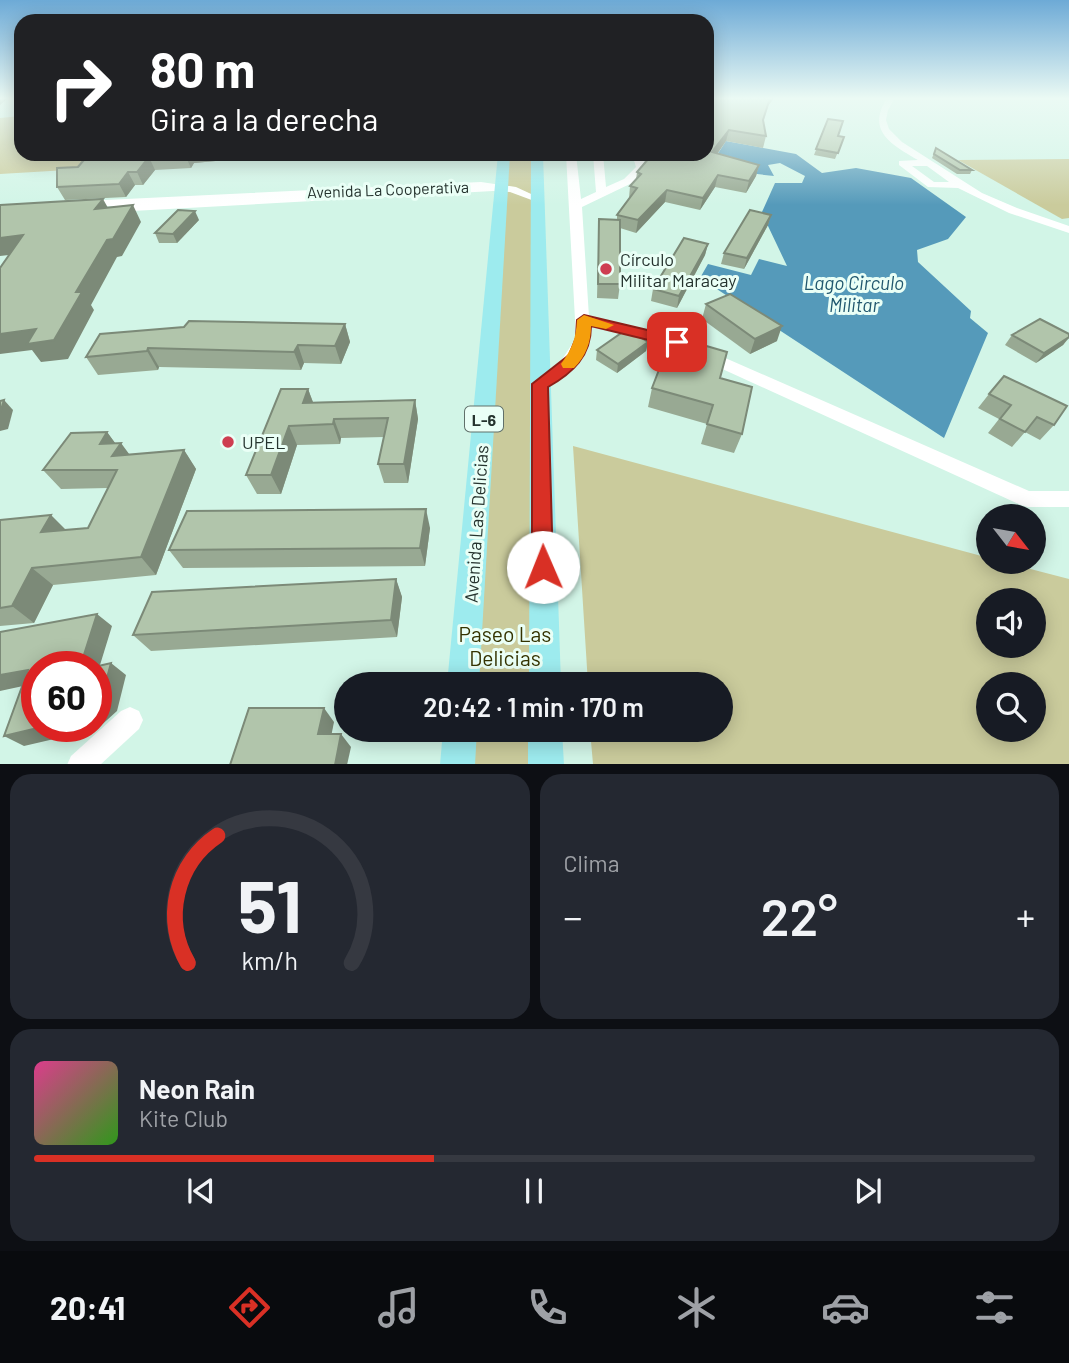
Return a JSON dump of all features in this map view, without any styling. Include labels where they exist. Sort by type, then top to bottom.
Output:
[{"type":"main road","name":"Avenida Las Delicias","points":[[465,672],[504,161]]},
{"type":"main road","points":[[537,161],[545,672]]},
{"type":"main road","points":[[457,764],[459,742]]},
{"type":"main road","points":[[545,742],[546,764]]},
{"type":"street","points":[[888,134],[956,185],[982,199],[1069,230]]},
{"type":"street","points":[[540,384],[559,374],[576,357],[583,338],[584,320],[572,161]]},
{"type":"street","points":[[599,161],[601,192]]},
{"type":"street","points":[[576,205],[628,181],[641,167],[639,161]]},
{"type":"street","points":[[929,163],[902,163],[932,185],[956,185]]},
{"type":"street","points":[[502,188],[537,189]]},
{"type":"street","points":[[502,188],[537,189]]},
{"type":"street","name":"Avenida La Cooperativa","points":[[69,208],[502,188]]},
{"type":"street","points":[[584,320],[677,342],[1028,499],[1069,499]]},
{"type":"street","points":[[81,764],[130,720]]},
{"type":"green space","points":[[0,134],[14,134],[14,161],[92,161],[84,169],[0,174]]},
{"type":"green space","points":[[1069,159],[1069,218],[1062,219],[958,160]]},
{"type":"green space","name":"Paseo Las Delicias","points":[[503,161],[537,161],[545,672],[465,672]]},
{"type":"green space","points":[[573,446],[976,554],[976,574],[1046,573],[1069,579],[1069,764],[593,764],[591,742],[733,742],[733,672],[587,672]]},
{"type":"green space","points":[[459,742],[545,742],[546,764],[458,764]]},
{"type":"water","name":"Lago Circulo Militar","points":[[726,141],[796,154],[822,173],[856,168],[911,178],[966,217],[948,239],[917,250],[918,262],[971,311],[970,318],[988,333],[944,438],[700,278],[708,264],[751,275],[759,259],[787,266],[768,226],[757,223],[775,183],[802,183],[805,176],[780,163],[768,165],[774,176],[739,172],[717,155]]},
{"type":"building","points":[[714,134],[726,134],[714,149]]},
{"type":"building","points":[[822,134],[839,134],[838,136],[844,137],[838,153],[816,149]]},
{"type":"building","points":[[936,148],[972,170],[960,170],[934,154]]},
{"type":"building","points":[[714,153],[759,165],[749,181],[718,175],[703,198],[667,190],[638,220],[617,215],[637,188],[630,186],[641,174],[637,172],[647,161],[714,161]]},
{"type":"building","points":[[83,161],[146,161],[137,172],[128,172],[119,184],[57,187],[57,168],[78,167]]},
{"type":"building","points":[[103,199],[95,209],[133,205],[113,239],[107,240],[76,292],[82,292],[54,340],[27,344],[36,329],[0,334],[0,268],[23,235],[0,238],[0,205]]},
{"type":"building","points":[[178,210],[195,211],[173,234],[155,233]]},
{"type":"building","points":[[750,210],[771,215],[747,258],[724,253]]},
{"type":"building","points":[[599,219],[620,220],[620,284],[598,284]]},
{"type":"building","points":[[684,238],[708,244],[679,296],[653,289]]},
{"type":"building","points":[[730,294],[782,326],[755,339],[706,304]]},
{"type":"building","points":[[1040,319],[1069,334],[1069,337],[1044,353],[1012,335]]},
{"type":"building","points":[[189,321],[345,324],[335,346],[298,345],[294,352],[148,348],[147,351],[86,357],[100,334],[184,327]]},
{"type":"building","points":[[627,329],[648,342],[618,364],[597,350]]},
{"type":"building","points":[[672,336],[727,352],[720,378],[752,387],[742,434],[707,424],[713,405],[652,388]]},
{"type":"building","points":[[1004,376],[1067,406],[1054,425],[1037,417],[1025,432],[1000,419],[1011,405],[989,394]]},
{"type":"building","points":[[281,389],[308,389],[303,403],[415,400],[404,464],[378,464],[388,418],[334,419],[333,424],[289,426],[271,475],[246,475]]},
{"type":"building","points":[[107,432],[100,444],[121,443],[112,456],[184,450],[141,557],[32,568],[12,606],[0,608],[0,520],[51,515],[41,532],[88,528],[117,470],[43,470],[71,433]]},
{"type":"building","points":[[426,509],[420,548],[169,550],[187,511]]},
{"type":"building","points":[[396,579],[391,620],[133,635],[152,592]]},
{"type":"building","points":[[97,614],[85,651],[21,651],[21,671],[0,675],[0,632]]},
{"type":"building","points":[[21,689],[21,732],[4,736]]},
{"type":"building","points":[[249,708],[324,708],[318,734],[334,734],[334,742],[339,742],[335,764],[230,764]]},
{"type":"slow traffic","points":[[569,364],[576,357],[583,338],[584,320],[606,325]]},
{"type":"place","name":"Círculo Militar Maracay","points":[[606,269]]},
{"type":"place","name":"UPEL","points":[[228,442]]},
{"type":"route","points":[[543,567],[540,384],[559,374],[576,357],[583,338],[584,320],[677,342]]}]
